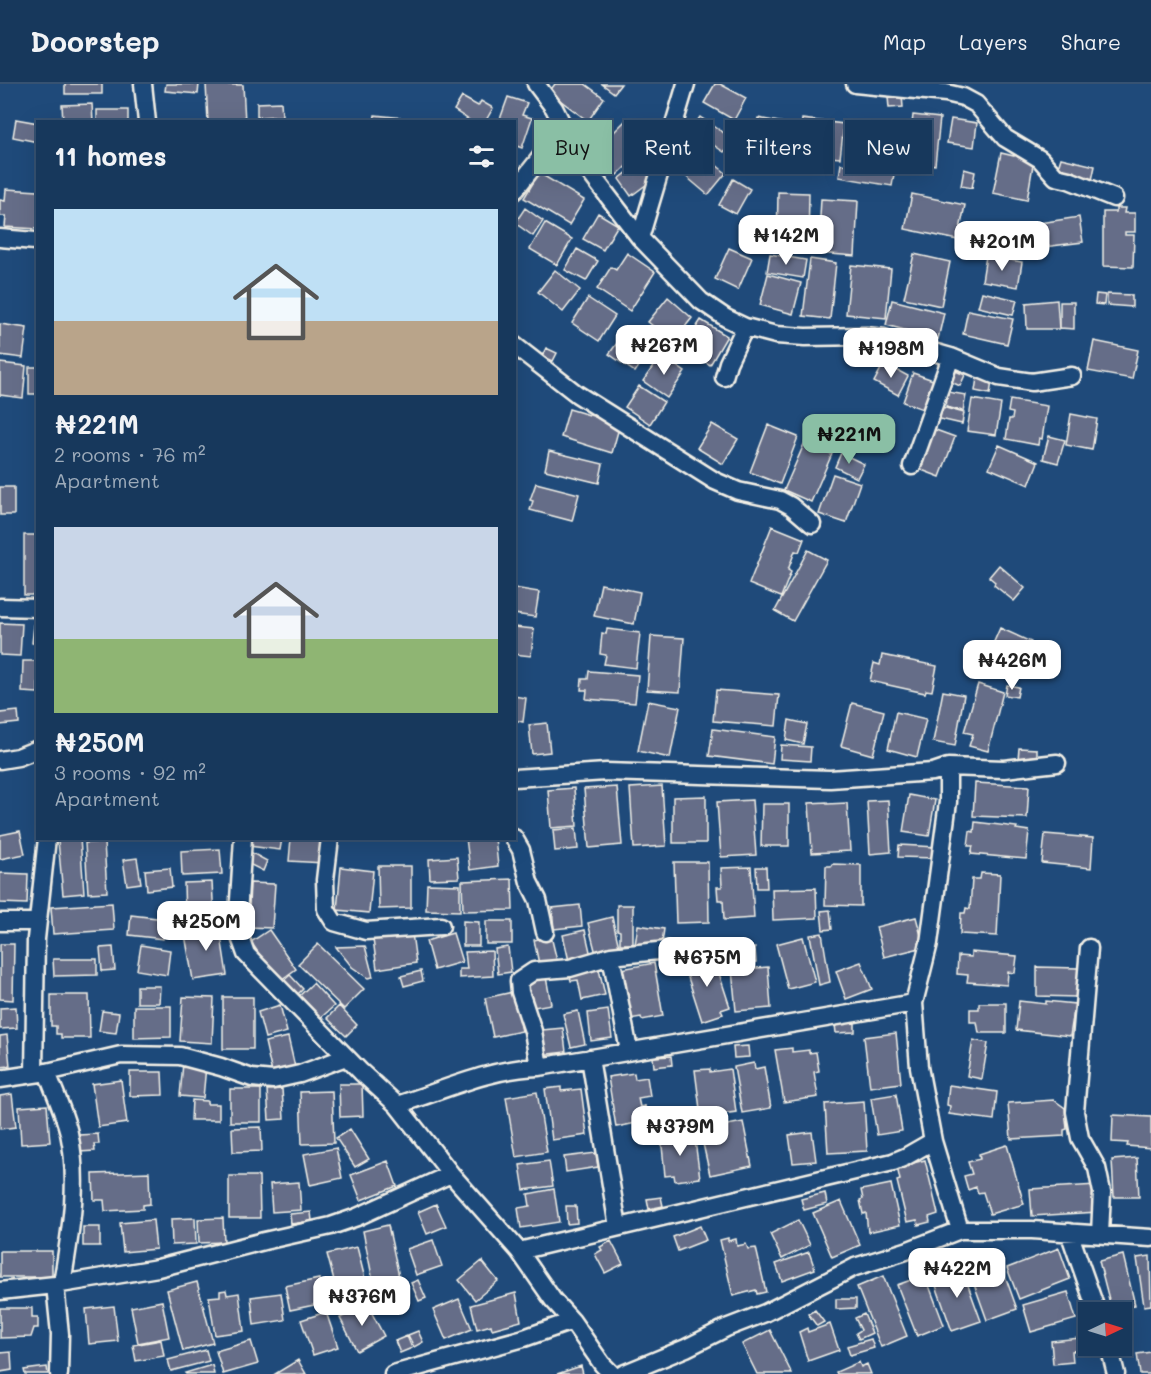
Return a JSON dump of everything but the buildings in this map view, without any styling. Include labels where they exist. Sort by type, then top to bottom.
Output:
[{"type":"street","points":[[143,84],[147,120]]},
{"type":"street","points":[[536,84],[560,120]]},
{"type":"street","points":[[640,238],[686,84]]},
{"type":"street","points":[[855,84],[946,93],[963,97],[976,104],[1005,138],[1040,159],[1056,177],[1114,198]]},
{"type":"street","points":[[516,188],[534,165]]},
{"type":"street","points":[[591,174],[640,238],[701,301],[726,318],[745,327],[776,335],[884,338],[951,357],[999,377],[1032,382],[1072,376]]},
{"type":"street","points":[[0,238],[35,241]]},
{"type":"street","points":[[724,378],[728,363],[745,327]]},
{"type":"street","points":[[516,347],[577,394],[715,481],[738,491],[785,503],[812,525]]},
{"type":"street","points":[[912,466],[951,357]]},
{"type":"street","points":[[0,607],[36,608]]},
{"type":"street","points":[[0,760],[18,757],[36,750]]},
{"type":"street","points":[[516,778],[606,772],[830,779],[933,772],[948,767],[1004,769],[1057,763]]},
{"type":"street","points":[[948,767],[948,802],[929,943],[914,1003],[919,1067],[933,1141],[960,1230]]},
{"type":"street","points":[[47,840],[36,939],[40,1072],[68,1131],[74,1168],[74,1204],[58,1285],[59,1374]]},
{"type":"street","points":[[243,840],[238,915],[240,937],[246,954],[346,1057],[397,1105],[451,1174],[519,1251],[553,1300],[612,1374]]},
{"type":"street","points":[[330,840],[325,880],[326,909],[334,922],[366,931],[441,926]]},
{"type":"street","points":[[515,840],[521,850],[529,882],[538,900],[545,932]]},
{"type":"street","points":[[0,922],[38,922]]},
{"type":"street","points":[[1089,948],[1075,1112],[1080,1138],[1097,1168],[1102,1192],[1100,1234]]},
{"type":"street","points":[[539,1067],[533,1031],[520,992],[519,981],[534,971],[570,968],[611,956],[667,950]]},
{"type":"street","points":[[611,956],[629,1051]]},
{"type":"street","points":[[397,1105],[494,1074],[527,1067],[539,1067],[914,1003]]},
{"type":"street","points":[[0,1079],[121,1055],[180,1056],[221,1066],[252,1078],[273,1080],[300,1074],[346,1057]]},
{"type":"street","points":[[590,1058],[618,1227]]},
{"type":"street","points":[[519,1251],[893,1162],[933,1141]]},
{"type":"street","points":[[0,1291],[58,1285],[158,1268],[331,1226],[357,1217],[451,1174]]},
{"type":"street","points":[[623,1374],[765,1313],[855,1267],[906,1251],[960,1230],[1069,1232],[1151,1238]]},
{"type":"street","points":[[1069,1232],[1094,1302]]},
{"type":"street","points":[[393,1374],[524,1338],[572,1321]]},
{"type":"street","points":[[1112,1356],[1116,1374]]}]
